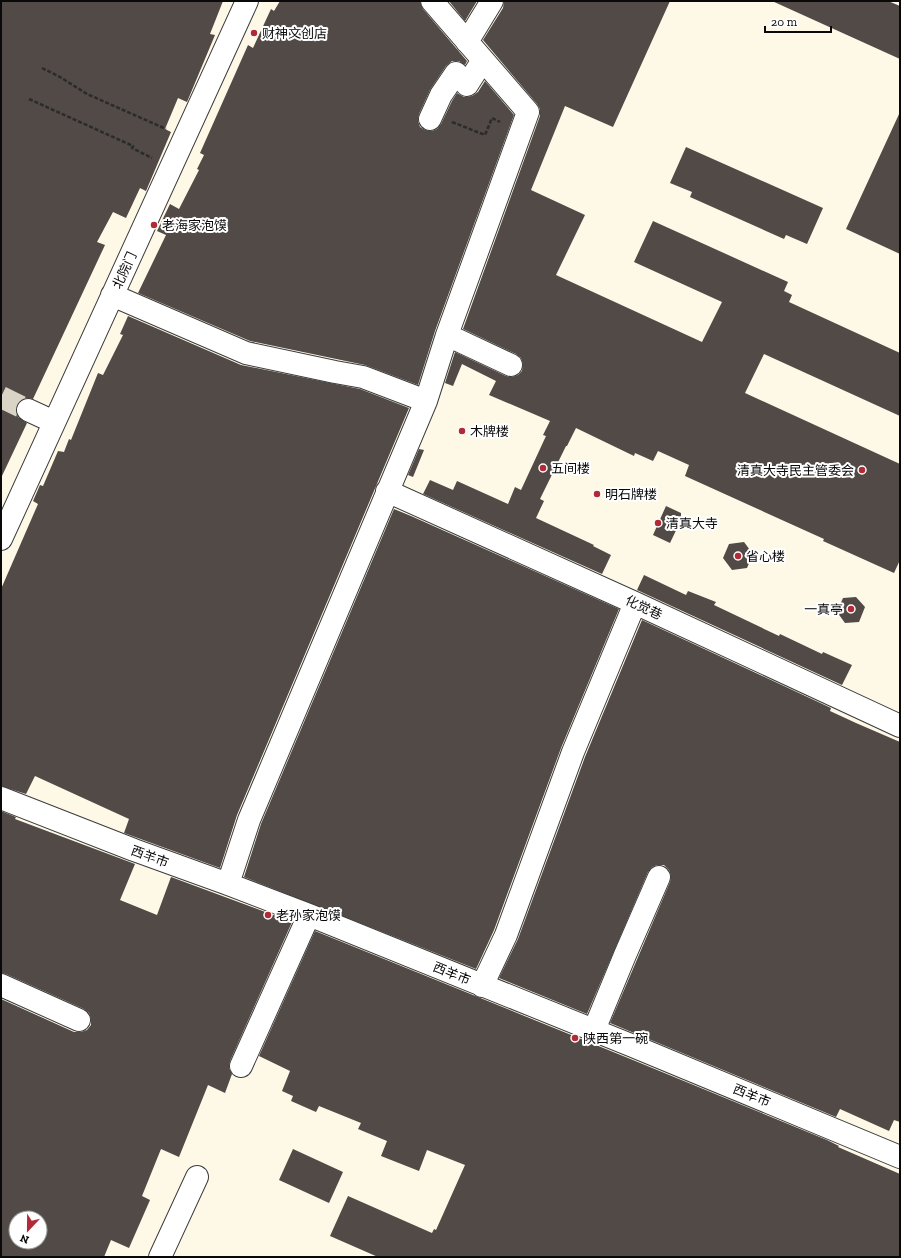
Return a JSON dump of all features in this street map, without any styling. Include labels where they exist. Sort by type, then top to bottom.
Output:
[{"type":"street","name":"北院门","points":[[1,539],[247,1]]},
{"type":"street","points":[[228,884],[249,820],[426,401],[447,335],[528,112],[432,1]]},
{"type":"street","points":[[467,42],[492,1]]},
{"type":"street","points":[[430,119],[441,95],[456,73],[467,85],[483,60]]},
{"type":"street","points":[[112,294],[246,353],[363,377],[426,401]]},
{"type":"street","points":[[447,335],[511,364]]},
{"type":"street","points":[[28,410],[54,422]]},
{"type":"street","name":"化觉巷","points":[[387,491],[635,603],[900,726]]},
{"type":"street","points":[[482,986],[506,935],[574,752],[635,603]]},
{"type":"street","name":"西羊市","points":[[1,798],[134,850],[309,915],[594,1030],[900,1157]]},
{"type":"street","points":[[594,1030],[659,877]]},
{"type":"street","points":[[241,1066],[309,915]]},
{"type":"street","points":[[1,985],[79,1020]]},
{"type":"street","points":[[160,1257],[197,1177]]},
{"type":"path","points":[[42,68],[60,77],[87,94],[185,136]]},
{"type":"path","points":[[29,99],[133,146],[132,148],[171,166]]},
{"type":"path","points":[[430,119],[445,126],[447,120],[485,135],[492,118],[520,132]]},
{"type":"building","points":[[1,1],[223,1],[210,34],[215,35],[187,102],[178,98],[165,129],[171,132],[146,191],[140,188],[126,218],[113,212],[97,242],[105,245],[33,399],[26,398],[20,400],[17,404],[16,411],[18,417],[27,423],[1,478]]},
{"type":"building","points":[[280,1],[420,1],[423,9],[467,61],[465,65],[459,61],[452,61],[446,66],[430,90],[419,114],[418,121],[420,127],[425,130],[432,131],[437,129],[457,93],[464,97],[472,96],[478,92],[485,81],[514,115],[435,331],[418,385],[365,365],[250,341],[138,293],[166,235],[157,231],[170,204],[179,209],[199,170],[197,169],[204,155],[200,153],[248,45],[253,48],[271,9],[274,11]]},
{"type":"building","points":[[449,1],[477,1],[465,21]]},
{"type":"building","points":[[504,1],[670,1],[613,127],[565,106],[531,190],[585,215],[556,275],[702,342],[722,302],[634,262],[653,221],[788,282],[784,291],[792,295],[789,302],[900,353],[900,416],[764,354],[745,393],[900,464],[900,560],[894,573],[823,541],[824,539],[685,476],[689,465],[658,451],[653,461],[635,453],[634,456],[576,428],[540,499],[544,501],[536,518],[594,545],[593,546],[611,555],[602,574],[423,494],[430,480],[453,490],[457,481],[508,504],[515,487],[521,490],[546,436],[543,435],[550,421],[489,395],[496,381],[462,364],[453,386],[445,383],[455,352],[506,376],[512,377],[518,375],[522,371],[523,364],[521,358],[516,354],[463,329],[540,116],[540,109],[537,104],[483,40],[503,8]]},
{"type":"building","points":[[772,1],[888,1],[900,6],[900,59]]},
{"type":"building","points":[[900,112],[900,254],[846,229]]},
{"type":"building","points":[[686,147],[823,208],[807,244],[786,235],[784,239],[690,197],[692,192],[670,183]]},
{"type":"building","points":[[128,316],[241,365],[360,389],[409,408],[237,815],[220,868],[124,833],[129,819],[35,776],[26,794],[1,786],[1,589],[38,504],[33,501],[40,485],[43,486],[58,451],[64,452],[69,439],[71,440],[98,373],[103,375],[123,335],[120,334]]},
{"type":"building","points":[[419,449],[424,450],[413,477],[408,475]]},
{"type":"building","points":[[666,506],[681,513],[681,520],[670,543],[653,535]]},
{"type":"building","points":[[394,509],[619,609],[561,748],[494,930],[476,969],[244,877],[261,824]]},
{"type":"building","name":"省心楼","points":[[744,542],[753,554],[747,568],[732,570],[723,558],[729,544]]},
{"type":"building","points":[[644,575],[686,595],[688,591],[716,602],[714,605],[779,636],[780,634],[822,654],[823,652],[852,665],[842,685],[637,590]]},
{"type":"building","name":"一真亭","points":[[856,597],[865,607],[859,622],[845,623],[837,612],[843,598]]},
{"type":"building","points":[[642,620],[831,708],[830,711],[900,742],[900,1122],[894,1120],[889,1131],[840,1109],[836,1117],[610,1023],[670,882],[671,876],[669,870],[664,865],[652,867],[648,872],[587,1014],[499,978],[518,939],[585,757]]},
{"type":"building","points":[[1,811],[16,817],[15,819],[135,864],[120,900],[157,915],[171,877],[292,922],[230,1061],[229,1068],[232,1074],[225,1093],[208,1085],[179,1157],[161,1149],[142,1196],[150,1200],[129,1248],[111,1240],[104,1257],[1,1257],[1,999],[74,1032],[87,1030],[91,1025],[89,1013],[84,1009],[1,973]]},
{"type":"building","points":[[315,931],[827,1140],[839,1146],[838,1147],[900,1174],[900,1257],[378,1257],[330,1236],[348,1196],[432,1233],[434,1229],[436,1230],[465,1165],[427,1150],[419,1171],[381,1156],[387,1141],[358,1129],[361,1123],[319,1106],[316,1112],[291,1101],[293,1096],[282,1091],[290,1071],[259,1056]]},
{"type":"building","points":[[293,1149],[343,1172],[329,1203],[279,1180]]},
{"type":"tunnel","points":[[1,397],[28,410]]},
{"type":"place","name":"财神文创店","points":[[254,33]]},
{"type":"place","name":"老海家泡馍","points":[[154,225]]},
{"type":"place","name":"木牌楼","points":[[462,431]]},
{"type":"place","name":"五间楼","points":[[543,468]]},
{"type":"place","name":"清真大寺民主管委会","points":[[862,470]]},
{"type":"place","name":"明石牌楼","points":[[597,494]]},
{"type":"place","name":"清真大寺","points":[[658,523]]},
{"type":"place","name":"省心楼","points":[[738,556]]},
{"type":"place","name":"一真亭","points":[[851,609]]},
{"type":"place","name":"老孙家泡馍","points":[[268,915]]},
{"type":"place","name":"陕西第一碗","points":[[575,1038]]}]
